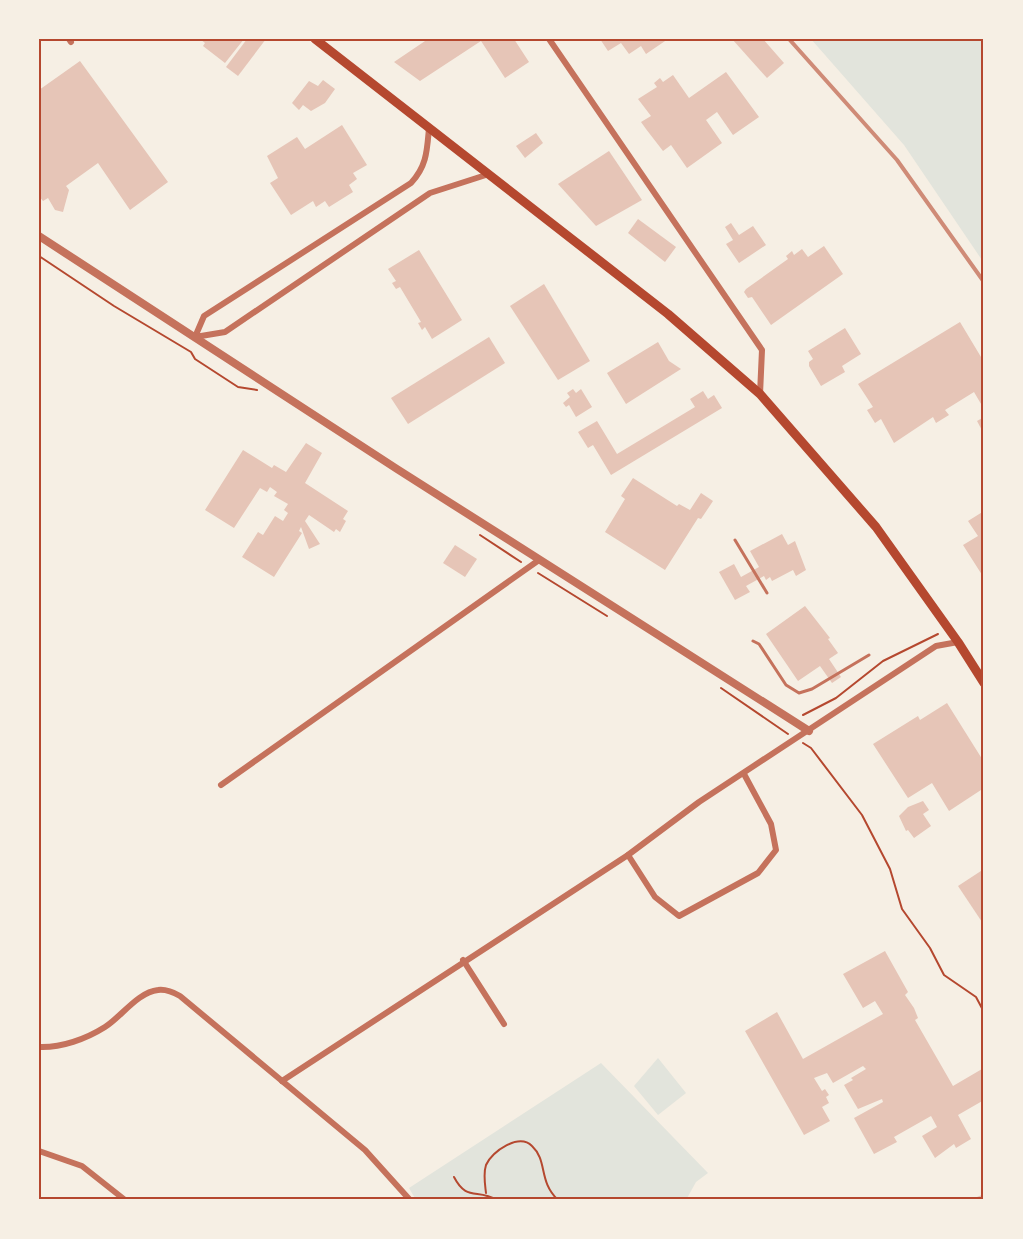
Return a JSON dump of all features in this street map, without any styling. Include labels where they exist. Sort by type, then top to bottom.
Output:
[{"type":"main road","points":[[315,39],[668,314],[760,394],[849,493],[950,629],[984,683]]},
{"type":"street","points":[[549,39],[762,351],[760,394]]},
{"type":"street","points":[[195,337],[204,316],[411,183],[422,172],[427,157],[429,127]]},
{"type":"street","points":[[195,337],[225,332],[430,194],[489,174]]},
{"type":"street","points":[[39,236],[539,560],[809,731]]},
{"type":"street","points":[[221,785],[539,560]]},
{"type":"street","points":[[282,1081],[463,960],[628,855],[699,802],[798,740],[936,646],[958,642]]},
{"type":"street","points":[[628,855],[655,897],[679,916],[758,873],[776,850],[771,824],[744,774]]},
{"type":"street","points":[[463,960],[504,1024]]},
{"type":"street","points":[[39,1047],[62,1045],[84,1038],[105,1027],[145,995],[156,990],[168,990],[180,996],[365,1150],[410,1200]]},
{"type":"street","points":[[39,1151],[82,1166],[125,1200]]},
{"type":"lane","points":[[735,540],[767,593]]},
{"type":"lane","points":[[753,641],[759,644],[786,685],[799,693],[812,689],[869,655]]},
{"type":"path","points":[[39,256],[114,306],[191,351],[195,359],[238,387],[258,390]]},
{"type":"path","points":[[472,530],[615,621]]},
{"type":"path","points":[[714,684],[789,734],[804,714],[836,698],[876,665],[950,629]]},
{"type":"path","points":[[798,740],[811,748],[862,815],[890,869],[902,909],[930,948],[944,975],[976,997],[984,1012]]},
{"type":"path","points":[[486,1193],[484,1174],[488,1162],[501,1150],[519,1141],[530,1144],[538,1154],[545,1184],[558,1200]]},
{"type":"path","points":[[453,1177],[460,1189],[466,1193],[486,1193],[497,1200]]},
{"type":"shaded area","points":[[811,39],[984,39],[984,263],[904,145]]},
{"type":"shaded area","points":[[658,1058],[686,1093],[658,1115],[634,1086]]},
{"type":"shaded area","points":[[601,1063],[708,1173],[696,1182],[686,1200],[416,1200],[409,1188]]},
{"type":"building","points":[[200,39],[244,39],[225,63],[203,46],[205,43]]},
{"type":"building","points":[[247,39],[266,39],[238,76],[226,67]]},
{"type":"building","points":[[428,39],[514,39],[529,62],[505,78],[481,41],[420,81],[394,62]]},
{"type":"building","points":[[600,39],[668,39],[646,54],[641,46],[629,54],[621,43],[608,51]]},
{"type":"building","points":[[732,39],[763,39],[784,63],[767,78]]},
{"type":"building","points":[[80,61],[168,182],[130,210],[98,163],[66,186],[69,190],[63,212],[55,210],[48,198],[43,201],[39,196],[39,90]]},
{"type":"building","points":[[726,72],[759,117],[733,135],[717,112],[706,120],[722,143],[687,168],[671,145],[663,151],[641,122],[651,116],[638,99],[657,87],[654,83],[660,78],[663,82],[673,75],[689,98]]},
{"type":"building","points":[[323,80],[335,89],[325,103],[311,111],[303,105],[299,110],[292,103],[309,81],[318,86]]},
{"type":"building","points":[[342,125],[367,165],[353,173],[357,179],[349,185],[353,192],[329,207],[325,201],[316,207],[313,201],[291,215],[270,183],[278,178],[267,156],[297,137],[305,149]]},
{"type":"building","points":[[536,133],[543,143],[525,158],[516,146]]},
{"type":"building","points":[[609,151],[642,200],[596,226],[558,184]]},
{"type":"building","points":[[638,219],[676,247],[665,262],[628,233]]},
{"type":"building","points":[[731,223],[739,235],[753,226],[766,245],[739,263],[726,244],[733,240],[725,227]]},
{"type":"building","points":[[824,246],[843,274],[771,325],[752,297],[748,298],[744,292],[746,289],[788,259],[786,256],[792,251],[794,255],[802,249],[808,257]]},
{"type":"building","points":[[419,250],[462,320],[432,339],[425,327],[422,330],[418,323],[421,322],[400,287],[396,289],[392,283],[396,281],[388,269]]},
{"type":"building","points":[[544,284],[590,361],[558,380],[510,306]]},
{"type":"building","points":[[960,322],[984,362],[984,409],[974,392],[945,410],[949,415],[936,423],[933,417],[894,443],[881,419],[875,423],[867,410],[873,407],[858,384]]},
{"type":"building","points":[[845,328],[861,354],[842,366],[845,372],[821,386],[809,366],[809,362],[813,359],[808,351]]},
{"type":"building","points":[[489,337],[505,363],[408,424],[391,398]]},
{"type":"building","points":[[658,342],[669,361],[681,369],[626,404],[607,373]]},
{"type":"building","points":[[573,389],[576,393],[581,389],[592,407],[576,417],[569,405],[566,407],[563,403],[570,397],[567,393]]},
{"type":"building","points":[[703,391],[708,399],[714,395],[722,408],[611,475],[593,445],[588,448],[578,432],[597,421],[617,454],[695,407],[690,399]]},
{"type":"building","points":[[984,417],[984,434],[977,421]]},
{"type":"building","points":[[306,443],[322,453],[305,483],[348,511],[343,519],[346,521],[340,532],[336,529],[334,532],[309,515],[305,521],[320,544],[309,549],[301,527],[299,531],[302,533],[274,577],[242,557],[258,532],[263,535],[275,516],[283,521],[288,513],[284,510],[288,504],[274,496],[277,492],[270,487],[267,492],[260,488],[234,528],[205,510],[243,450],[272,468],[274,465],[286,472]]},
{"type":"building","points":[[633,478],[677,506],[679,504],[690,510],[701,493],[713,501],[701,519],[698,518],[665,570],[605,532],[625,499],[621,496]]},
{"type":"building","points":[[984,511],[984,578],[963,545],[978,536],[968,521]]},
{"type":"building","points":[[782,534],[788,545],[795,541],[806,570],[796,576],[793,570],[772,581],[770,577],[766,580],[764,576],[746,586],[750,592],[735,600],[719,572],[734,564],[741,577],[759,567],[750,551]]},
{"type":"building","points":[[455,545],[477,559],[465,577],[443,563]]},
{"type":"building","points":[[805,606],[830,638],[828,639],[838,653],[829,659],[841,677],[832,683],[820,666],[798,681],[766,634]]},
{"type":"building","points":[[947,703],[984,762],[984,788],[949,811],[932,783],[908,798],[873,744],[918,716],[920,720]]},
{"type":"building","points":[[923,801],[929,810],[923,814],[931,826],[914,838],[908,830],[906,831],[899,816],[908,807]]},
{"type":"building","points":[[984,869],[984,925],[958,886]]},
{"type":"building","points":[[885,951],[908,992],[905,995],[918,1018],[915,1020],[953,1086],[982,1069],[984,1073],[984,1100],[958,1115],[971,1139],[956,1148],[954,1144],[935,1158],[922,1136],[937,1127],[931,1116],[894,1137],[897,1142],[874,1154],[854,1118],[883,1102],[882,1099],[858,1109],[844,1085],[866,1069],[863,1066],[833,1083],[827,1073],[814,1078],[822,1091],[825,1089],[829,1095],[826,1097],[829,1103],[822,1107],[830,1121],[804,1135],[745,1031],[777,1012],[803,1059],[883,1014],[875,1001],[863,1008],[843,974]]},
{"type":"building","points":[[984,1194],[984,1200],[970,1200]]},
{"type":"railway","points":[[789,39],[897,160],[984,282]]}]
